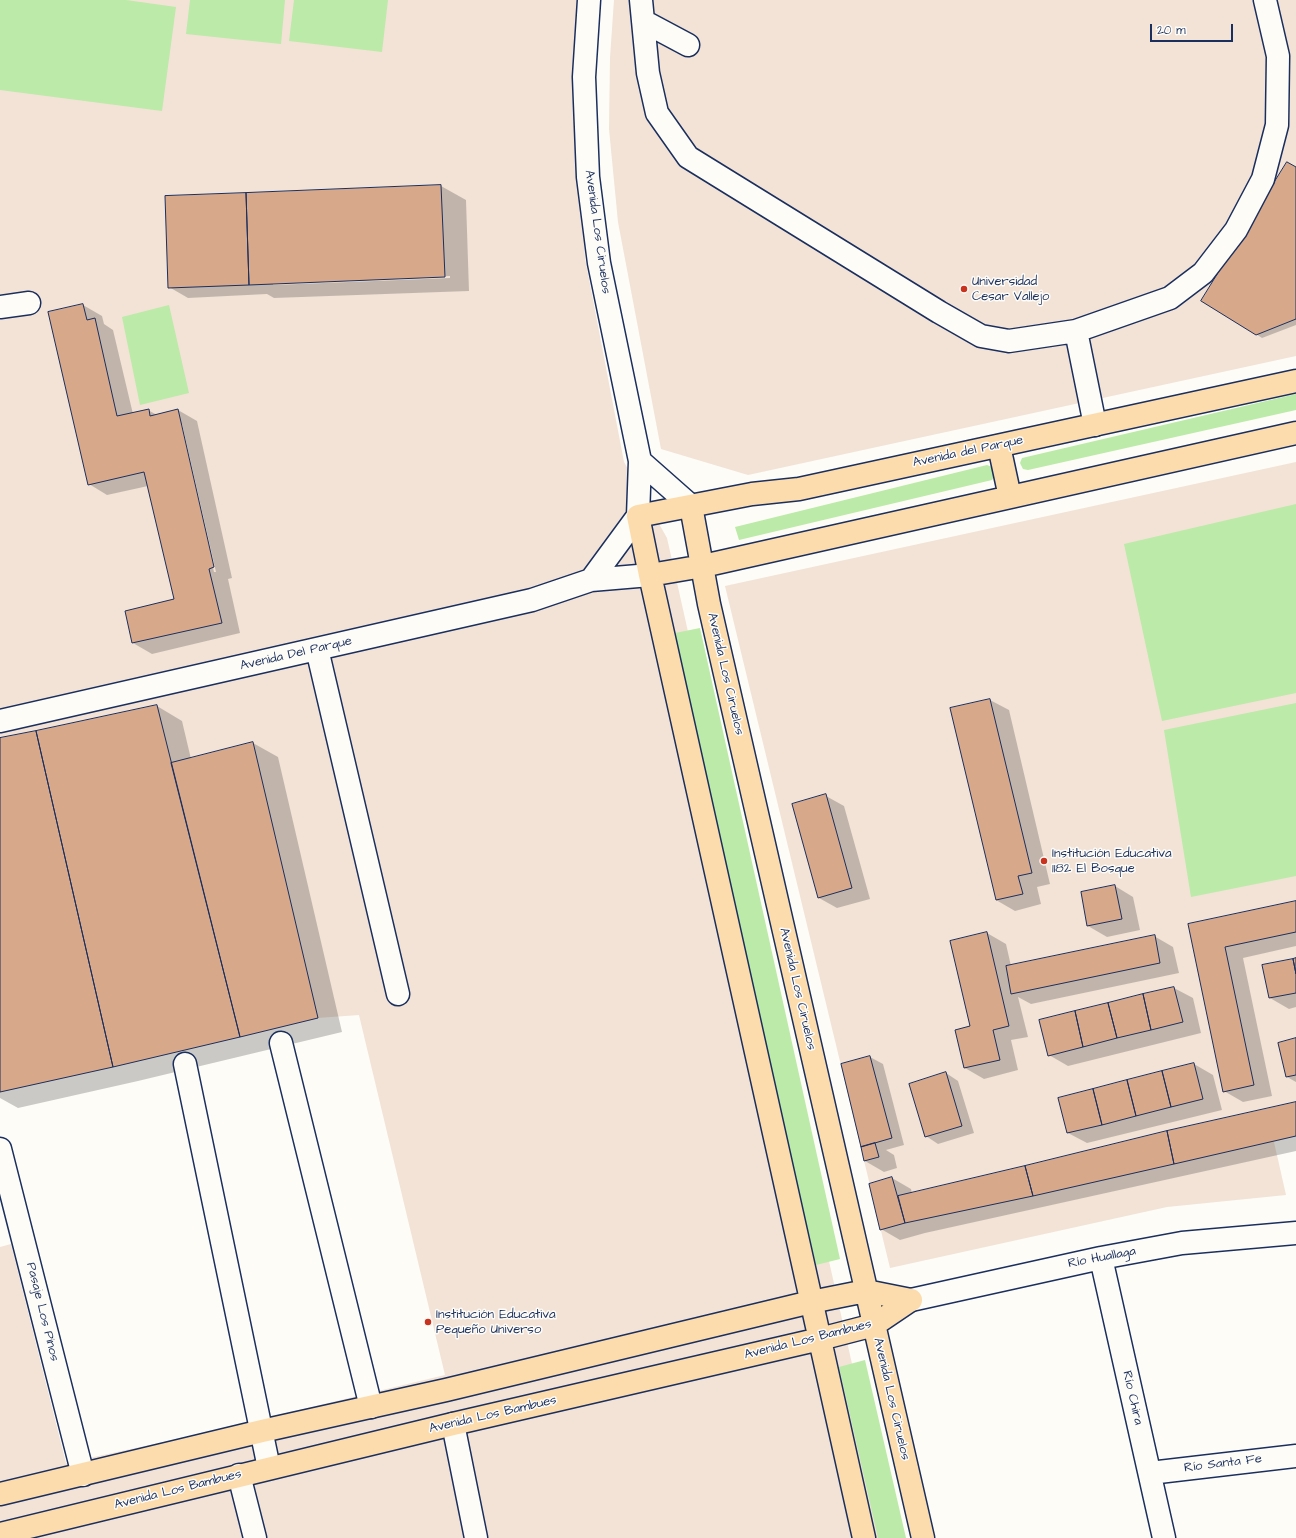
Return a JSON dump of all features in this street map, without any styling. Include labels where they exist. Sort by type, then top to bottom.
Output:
[{"type":"main road","name":"Avenida del Parque","points":[[638,516],[752,494],[799,489],[1296,381]]},
{"type":"main road","points":[[703,566],[1296,433]]},
{"type":"main road","points":[[999,446],[1010,498]]},
{"type":"main road","name":"Avenida Los Ciruelos","points":[[691,506],[712,619],[923,1538]]},
{"type":"main road","name":"Avenida Los Ciruelos","points":[[638,516],[864,1538]]},
{"type":"main road","name":"Avenida Del Parque","points":[[650,575],[703,566]]},
{"type":"main road","points":[[0,1494],[811,1302],[866,1291],[911,1300]]},
{"type":"main road","name":"Avenida Los Bambues","points":[[0,1534],[453,1424],[820,1339],[874,1325],[911,1300]]},
{"type":"street","name":"Avenida Los Ciruelos","points":[[589,0],[584,77],[588,177],[599,263],[640,461],[638,516]]},
{"type":"street","points":[[641,0],[648,73],[657,113],[688,157],[939,312],[981,336],[1009,341],[1076,331],[1170,298],[1203,273],[1236,230],[1263,179],[1277,125],[1278,56],[1265,0]]},
{"type":"street","points":[[643,21],[688,45]]},
{"type":"street","points":[[0,307],[30,303]]},
{"type":"street","points":[[1076,331],[1095,425]]},
{"type":"street","points":[[640,461],[691,506]]},
{"type":"street","points":[[591,580],[638,516]]},
{"type":"street","name":"Avenida Del Parque","points":[[0,721],[532,600],[591,580],[650,575]]},
{"type":"street","points":[[317,649],[398,994]]},
{"type":"street","points":[[281,1043],[371,1407]]},
{"type":"street","points":[[185,1064],[269,1468]]},
{"type":"street","name":"Pasaje Los Pinos","points":[[0,1149],[83,1475]]},
{"type":"street","name":"Río Huallaga","points":[[911,1300],[1101,1258],[1182,1243],[1296,1233]]},
{"type":"street","name":"Río Chira","points":[[1101,1258],[1164,1538]]},
{"type":"street","points":[[453,1424],[476,1538]]},
{"type":"street","name":"Río Santa Fe","points":[[1150,1473],[1296,1456]]},
{"type":"street","points":[[239,1475],[255,1538]]},
{"type":"shaded area","points":[[0,0],[584,0],[579,108],[585,258],[624,462],[667,538],[891,1538],[0,1538],[0,1247],[11,1244],[66,1463],[182,1438],[445,1375],[359,1015],[318,1018],[113,1067],[0,1092]]},
{"type":"shaded area","name":"Universidad Cesar Vallejo","points":[[614,0],[1296,0],[1296,356],[748,475],[661,449],[618,222],[609,129],[610,58]]},
{"type":"shaded area","name":"Institución Educativa 1182 El Bosque","points":[[1296,462],[1296,1136],[1274,1142],[1286,1195],[1167,1207],[890,1268],[725,586]]},
{"type":"green space","points":[[0,0],[126,0],[176,7],[162,111],[0,90]]},
{"type":"green space","points":[[190,0],[285,0],[281,44],[186,34]]},
{"type":"green space","points":[[294,0],[388,0],[382,52],[289,41]]},
{"type":"green space","points":[[169,305],[189,393],[140,405],[122,317]]},
{"type":"green space","points":[[1296,394],[1296,410],[1028,470],[1023,469],[1020,463],[1022,458]]},
{"type":"green space","points":[[987,465],[992,467],[995,475],[992,480],[739,540],[735,527]]},
{"type":"green space","points":[[1296,504],[1296,693],[1162,721],[1124,544]]},
{"type":"green space","points":[[700,628],[840,1259],[816,1265],[670,634]]},
{"type":"green space","points":[[1296,703],[1296,876],[1191,897],[1164,730]]},
{"type":"green space","points":[[865,1360],[906,1538],[878,1538],[839,1367]]},
{"type":"building","points":[[1287,162],[1296,167],[1296,319],[1256,335],[1201,301]]},
{"type":"building","points":[[441,185],[445,277],[249,285],[246,193]]},
{"type":"building","points":[[246,193],[249,285],[168,288],[165,196]]},
{"type":"building","points":[[83,304],[87,320],[95,318],[117,416],[149,409],[150,416],[178,409],[214,567],[209,569],[222,623],[132,643],[125,611],[174,599],[144,472],[88,485],[48,312]]},
{"type":"building","points":[[990,699],[1032,873],[1018,876],[1023,894],[996,900],[950,708]]},
{"type":"building","points":[[157,705],[240,1037],[113,1067],[36,731]]},
{"type":"building","points":[[36,731],[113,1067],[0,1092],[0,738]]},
{"type":"building","points":[[253,742],[318,1018],[240,1037],[171,763]]},
{"type":"building","points":[[826,794],[852,888],[818,898],[792,804]]},
{"type":"building","points":[[1115,885],[1122,919],[1087,926],[1081,892]]},
{"type":"building","points":[[1296,901],[1296,932],[1225,947],[1254,1085],[1223,1092],[1188,924]]},
{"type":"building","points":[[987,932],[1009,1026],[993,1030],[1000,1060],[964,1068],[955,1030],[970,1026],[950,941]]},
{"type":"building","points":[[1155,935],[1160,963],[1011,994],[1006,966]]},
{"type":"building","points":[[1296,958],[1296,974],[1293,959]]},
{"type":"building","points":[[1293,959],[1296,974],[1296,993],[1269,998],[1262,965]]},
{"type":"building","points":[[1174,987],[1183,1022],[1151,1030],[1143,994]]},
{"type":"building","points":[[1143,994],[1151,1030],[1117,1038],[1108,1003]]},
{"type":"building","points":[[1108,1003],[1117,1038],[1083,1047],[1075,1011]]},
{"type":"building","points":[[1075,1011],[1083,1047],[1048,1056],[1039,1020]]},
{"type":"building","points":[[1296,1038],[1296,1075],[1286,1077],[1278,1043]]},
{"type":"building","points":[[870,1056],[892,1138],[861,1147],[841,1064]]},
{"type":"building","points":[[1194,1063],[1203,1099],[1171,1107],[1162,1071]]},
{"type":"building","points":[[1162,1071],[1171,1107],[1136,1116],[1127,1080]]},
{"type":"building","points":[[946,1072],[962,1126],[925,1137],[909,1084]]},
{"type":"building","points":[[1127,1080],[1136,1116],[1102,1125],[1093,1089]]},
{"type":"building","points":[[1093,1089],[1102,1125],[1067,1133],[1058,1098]]},
{"type":"building","points":[[1296,1102],[1296,1136],[1174,1164],[1167,1131]]},
{"type":"building","points":[[1167,1131],[1174,1164],[1033,1196],[1025,1166]]},
{"type":"building","points":[[875,1143],[879,1157],[864,1161],[861,1147]]},
{"type":"building","points":[[1025,1166],[1033,1196],[905,1223],[898,1196]]},
{"type":"building","points":[[892,1177],[905,1223],[880,1230],[869,1184]]},
{"type":"place","name":"Universidad Cesar Vallejo","points":[[964,289]]},
{"type":"place","name":"Institución Educativa 1182 El Bosque","points":[[1044,861]]},
{"type":"place","name":"Institución Educativa Pequeño Universo","points":[[428,1322]]}]
